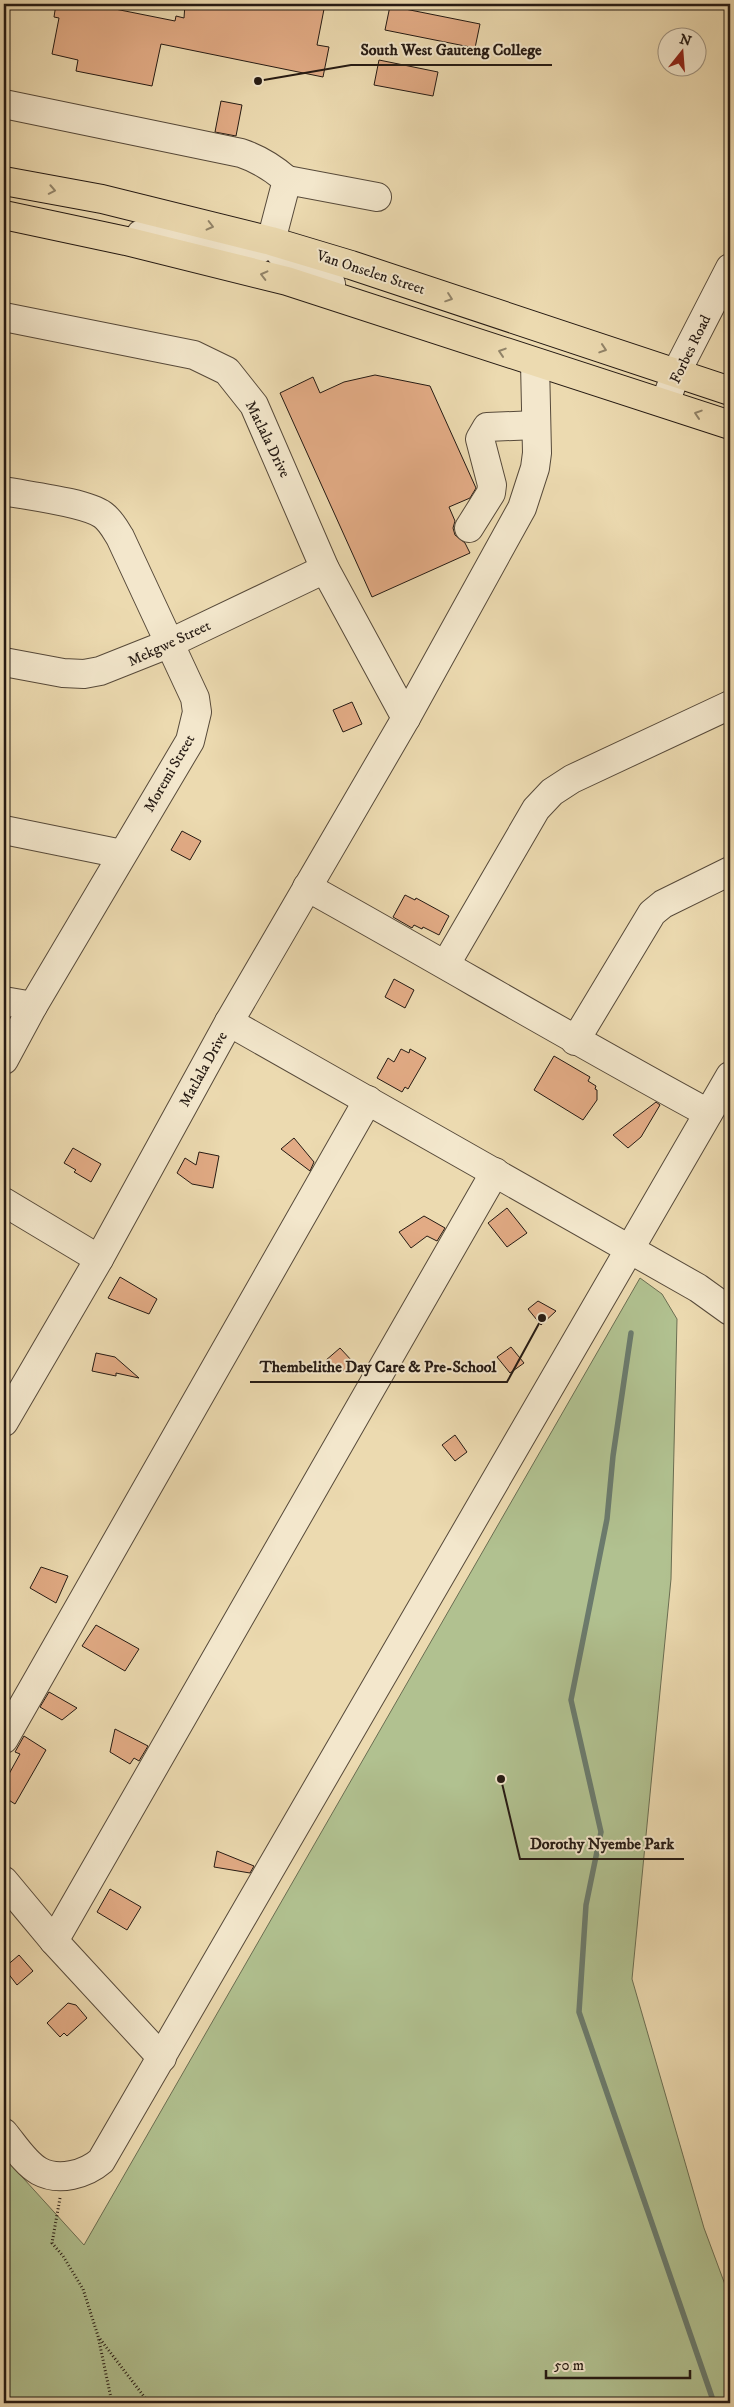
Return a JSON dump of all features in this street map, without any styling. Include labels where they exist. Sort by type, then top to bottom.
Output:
[{"type":"main road","name":"Van Onselen Street","points":[[4,181],[102,200],[271,241],[351,265],[730,391]]},
{"type":"main road","points":[[4,215],[287,281],[730,425]]},
{"type":"street","points":[[4,104],[241,153],[257,159],[274,169],[287,180],[377,197]]},
{"type":"street","points":[[70,229],[148,234],[240,255],[258,250],[271,241],[287,180]]},
{"type":"street","points":[[271,241],[279,254],[298,271],[366,296],[435,330]]},
{"type":"street","name":"Forbes Road","points":[[665,403],[676,373],[730,268]]},
{"type":"street","name":"Matlala Drive","points":[[4,317],[194,355],[227,371],[254,406],[325,570],[406,718]]},
{"type":"street","name":"Matlala Drive","points":[[4,1422],[99,1259],[229,1022],[406,718],[522,508],[535,468],[535,363]]},
{"type":"street","points":[[468,528],[491,493],[492,485],[480,438],[482,432],[487,427],[536,425]]},
{"type":"street","name":"Moremi Street","points":[[4,491],[88,508],[102,514],[110,522],[120,537],[168,644],[195,698],[197,712],[195,728],[190,741],[33,1006],[4,1060]]},
{"type":"street","name":"Mekgwe Street","points":[[4,662],[63,673],[84,674],[124,663],[325,570]]},
{"type":"street","points":[[446,964],[536,809],[552,792],[572,779],[730,705]]},
{"type":"street","points":[[4,830],[122,854]]},
{"type":"street","points":[[575,1041],[652,913],[663,904],[730,871]]},
{"type":"street","points":[[308,887],[446,964],[575,1041],[708,1113]]},
{"type":"street","points":[[4,1000],[33,1006]]},
{"type":"street","points":[[229,1022],[698,1288],[730,1311]]},
{"type":"street","points":[[4,2134],[39,2171],[53,2176],[90,2171],[102,2161],[730,1076]]},
{"type":"street","points":[[4,1739],[368,1100]]},
{"type":"street","points":[[54,1941],[495,1172]]},
{"type":"street","points":[[4,1202],[99,1259]]},
{"type":"street","points":[[4,1881],[54,1941],[162,2058]]},
{"type":"path","points":[[62,2176],[52,2243],[63,2256],[83,2289],[98,2336],[112,2403]]},
{"type":"path","points":[[98,2336],[149,2403]]},
{"type":"green space","points":[[640,1278],[662,1294],[677,1319],[671,1579],[632,1979],[704,2228],[730,2298],[730,2403],[4,2403],[4,2157],[84,2245]]},
{"type":"building","points":[[56,4],[90,4],[175,21],[176,16],[184,18],[185,4],[325,4],[317,45],[329,47],[323,77],[161,44],[152,86],[76,71],[78,60],[52,54],[59,18],[54,17]]},
{"type":"building","points":[[390,6],[480,24],[475,48],[385,30]]},
{"type":"building","points":[[379,60],[438,72],[433,96],[374,85]]},
{"type":"building","points":[[221,101],[242,105],[236,136],[215,132]]},
{"type":"building","points":[[375,375],[430,386],[476,488],[470,498],[449,507],[455,521],[453,528],[455,535],[465,543],[470,553],[372,597],[280,393],[313,377],[320,393],[344,382]]},
{"type":"building","points":[[352,702],[362,724],[343,732],[333,710]]},
{"type":"building","points":[[182,831],[201,841],[190,860],[171,850]]},
{"type":"building","points":[[405,895],[415,900],[416,898],[449,916],[439,935],[423,927],[422,929],[414,925],[412,928],[393,917]]},
{"type":"building","points":[[394,979],[414,990],[405,1008],[385,997]]},
{"type":"building","points":[[401,1049],[409,1053],[410,1049],[426,1058],[408,1089],[405,1087],[402,1092],[377,1078],[388,1058],[394,1062]]},
{"type":"building","points":[[554,1056],[590,1077],[588,1081],[596,1086],[597,1100],[583,1120],[534,1090]]},
{"type":"building","points":[[656,1102],[660,1105],[641,1137],[628,1148],[613,1135]]},
{"type":"building","points":[[294,1138],[314,1162],[310,1171],[281,1149]]},
{"type":"building","points":[[73,1148],[101,1164],[91,1182],[74,1172],[76,1170],[64,1163]]},
{"type":"building","points":[[199,1152],[219,1156],[213,1188],[192,1184],[177,1173],[185,1158],[196,1165]]},
{"type":"building","points":[[507,1208],[527,1233],[507,1247],[488,1223]]},
{"type":"building","points":[[424,1216],[445,1228],[437,1241],[427,1236],[411,1248],[399,1232]]},
{"type":"building","points":[[120,1277],[157,1299],[149,1314],[108,1298]]},
{"type":"building","points":[[538,1301],[556,1311],[541,1325],[528,1309]]},
{"type":"building","points":[[511,1347],[524,1363],[510,1373],[497,1357]]},
{"type":"building","points":[[340,1348],[353,1362],[345,1371],[325,1361]]},
{"type":"building","points":[[96,1353],[115,1357],[139,1378],[116,1373],[116,1376],[92,1371]]},
{"type":"building","points":[[455,1435],[467,1452],[455,1461],[442,1445]]},
{"type":"building","points":[[41,1567],[68,1576],[56,1603],[30,1588]]},
{"type":"building","points":[[96,1625],[139,1649],[125,1671],[82,1646]]},
{"type":"building","points":[[49,1692],[77,1708],[62,1720],[40,1707]]},
{"type":"building","points":[[115,1729],[148,1746],[139,1761],[134,1758],[130,1764],[110,1752]]},
{"type":"building","points":[[24,1736],[46,1750],[15,1804],[4,1797],[4,1783],[20,1754],[15,1752]]},
{"type":"building","points":[[217,1851],[254,1866],[250,1873],[214,1867]]},
{"type":"building","points":[[110,1889],[141,1907],[127,1930],[97,1912]]},
{"type":"building","points":[[19,1955],[33,1971],[17,1985],[4,1968]]},
{"type":"building","points":[[68,2003],[76,2005],[87,2018],[67,2036],[64,2033],[60,2037],[47,2023]]},
{"type":"waterway","points":[[631,1333],[613,1456],[607,1519],[571,1700],[601,1832],[586,1905],[579,2012],[714,2403]]},
{"type":"place","name":"South West Gauteng College","points":[[258,81]]},
{"type":"place","name":"Thembelithe Day Care & Pre-School","points":[[542,1318]]},
{"type":"place","name":"Dorothy Nyembe Park","points":[[501,1779]]}]
